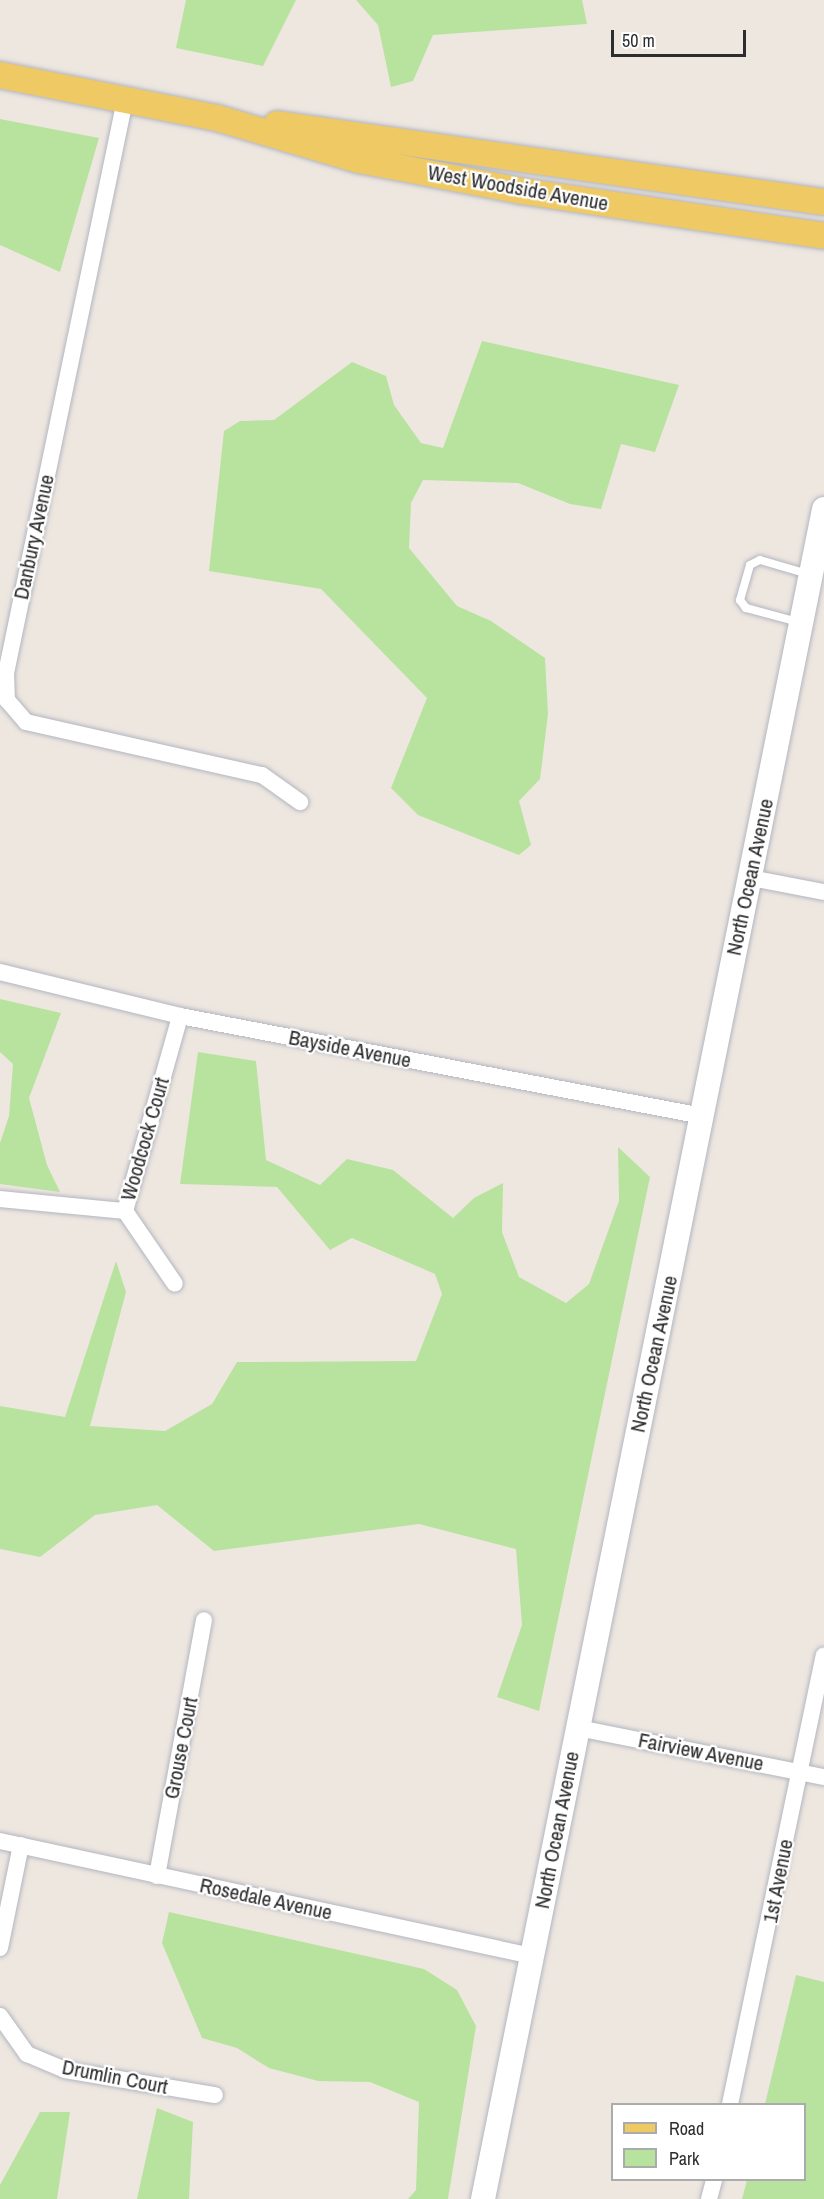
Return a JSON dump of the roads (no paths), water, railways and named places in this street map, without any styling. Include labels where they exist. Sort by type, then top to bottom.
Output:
[{"type":"main road","name":"West Woodside Avenue","points":[[0,75],[217,118],[391,166],[824,236]]},
{"type":"main road","name":"West Woodside Avenue","points":[[217,118],[363,132],[824,202]]},
{"type":"main road","name":"North Ocean Avenue","points":[[483,2199],[802,623],[818,577],[824,508]]},
{"type":"street","name":"Danbury Avenue","points":[[125,100],[6,673],[7,700],[26,722],[262,775],[300,802]]},
{"type":"street","points":[[751,878],[824,892]]},
{"type":"street","name":"Bayside Avenue","points":[[0,972],[180,1016],[702,1116]]},
{"type":"street","name":"Woodcock Court","points":[[0,1199],[125,1211],[180,1016]]},
{"type":"street","points":[[125,1211],[175,1284]]},
{"type":"street","name":"Grouse Court","points":[[157,1876],[204,1620]]},
{"type":"street","name":"1st Avenue","points":[[730,2103],[824,1656]]},
{"type":"street","name":"Fairview Avenue","points":[[578,1728],[824,1777]]},
{"type":"street","name":"Rosedale Avenue","points":[[0,1841],[532,1956]]},
{"type":"street","points":[[0,1948],[21,1845]]},
{"type":"street","name":"Drumlin Court","points":[[0,2016],[27,2054],[65,2070],[215,2096]]},
{"type":"street","points":[[709,2199],[714,2181]]},
{"type":"lane","points":[[802,623],[746,608],[740,600],[750,565],[760,560],[818,577]]}]
